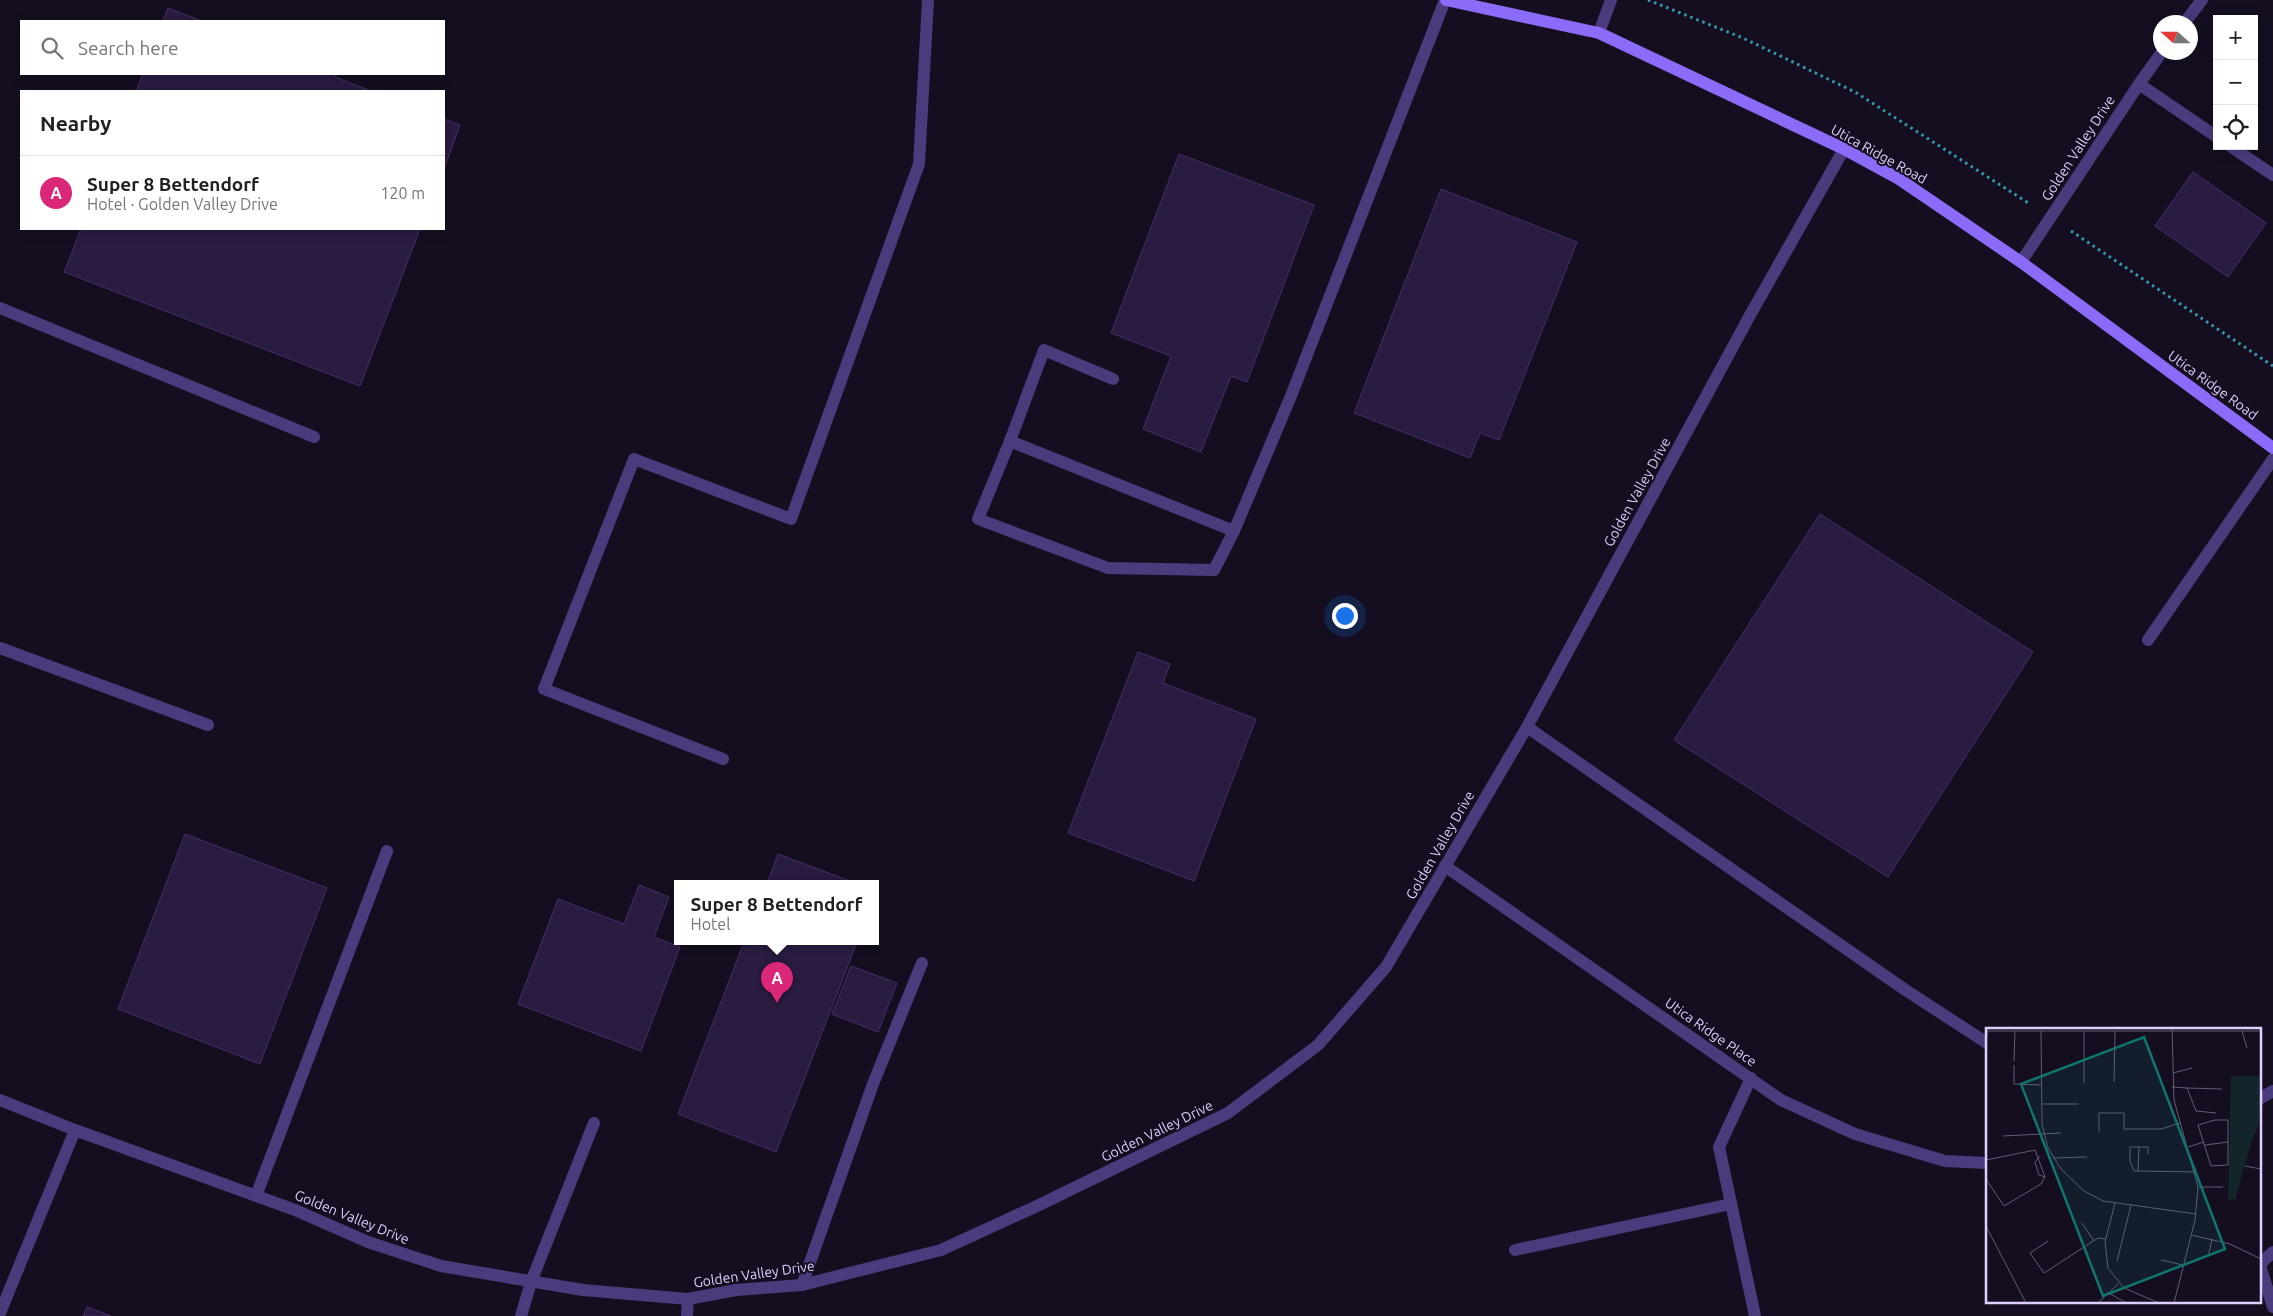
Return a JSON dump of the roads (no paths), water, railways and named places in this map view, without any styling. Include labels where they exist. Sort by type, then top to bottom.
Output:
[{"type":"main road","name":"Utica Ridge Road","points":[[1445,0],[1599,33],[1844,149],[1899,179],[2021,262],[2273,448]]},
{"type":"street","points":[[723,759],[544,689],[634,459],[791,519],[919,164],[928,0]]},
{"type":"street","points":[[1113,379],[1044,350],[978,519],[1108,568],[1214,570],[1234,531],[1290,396],[1445,0]]},
{"type":"street","points":[[1599,33],[1611,0]]},
{"type":"street","points":[[2190,15],[2202,0]]},
{"type":"street","name":"Golden Valley Drive","points":[[2021,262],[2156,60]]},
{"type":"street","points":[[2139,84],[2213,134]]},
{"type":"street","name":"Golden Valley Drive","points":[[0,1100],[75,1130],[295,1210],[368,1242],[441,1266],[583,1290],[688,1298],[736,1290],[802,1285],[941,1250],[1037,1206],[1228,1113],[1318,1045],[1386,967],[1526,727],[1744,325],[1844,149]]},
{"type":"street","points":[[2236,150],[2273,175]]},
{"type":"street","points":[[0,308],[314,437]]},
{"type":"street","points":[[1010,441],[1234,531]]},
{"type":"street","points":[[2148,640],[2273,460]]},
{"type":"street","points":[[0,648],[208,725]]},
{"type":"street","points":[[1526,727],[1904,989],[1986,1042]]},
{"type":"street","points":[[256,1196],[388,851]]},
{"type":"street","name":"Utica Ridge Place","points":[[1445,866],[1781,1100],[1855,1134],[1945,1161],[1986,1163]]},
{"type":"street","points":[[802,1285],[873,1084],[922,963]]},
{"type":"street","points":[[1751,1078],[1719,1147],[1755,1316]]},
{"type":"street","points":[[2260,1098],[2273,1091]]},
{"type":"street","points":[[521,1316],[531,1282],[594,1123]]},
{"type":"street","points":[[0,1313],[75,1130]]},
{"type":"street","points":[[1515,1250],[1731,1204]]},
{"type":"street","points":[[2273,1252],[2260,1263],[2273,1307]]},
{"type":"street","points":[[687,1316],[688,1298]]},
{"type":"place","name":"Super 8 Bettendorf","points":[[777,1003]]}]
